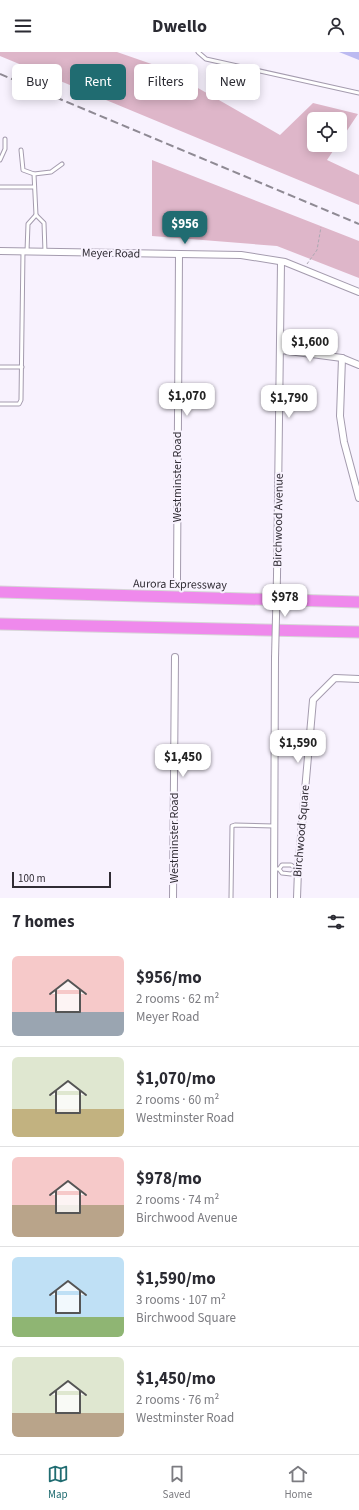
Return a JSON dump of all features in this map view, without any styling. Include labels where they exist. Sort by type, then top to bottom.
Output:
[{"type":"highway","name":"Aurora Expressway","points":[[0,592],[359,602]]},
{"type":"highway","points":[[0,624],[359,632]]},
{"type":"street","name":"Meyer Road","points":[[0,250],[241,255],[281,262],[359,292]]},
{"type":"street","name":"Westminster Road","points":[[177,580],[179,254]]},
{"type":"street","name":"Birchwood Avenue","points":[[274,898],[276,869],[274,826],[275,658],[281,350],[281,262]]},
{"type":"street","points":[[281,350],[342,358],[359,365]]},
{"type":"street","points":[[342,358],[340,416],[344,442],[359,498]]},
{"type":"street","name":"Westminster Road","points":[[173,898],[175,657]]},
{"type":"street","name":"Birchwood Square","points":[[297,898],[298,870],[313,700],[335,678],[359,678]]},
{"type":"lane","points":[[198,52],[206,59],[359,93]]},
{"type":"lane","points":[[0,160],[5,149],[5,139]]},
{"type":"lane","points":[[21,150],[23,170],[34,174],[51,172],[62,164]]},
{"type":"lane","points":[[34,174],[36,215],[44,223],[45,252]]},
{"type":"lane","points":[[0,187],[34,187]]},
{"type":"lane","points":[[0,404],[19,404],[21,400],[25,251],[28,224],[36,215]]},
{"type":"lane","points":[[0,367],[22,367]]},
{"type":"lane","points":[[231,898],[232,826],[274,826]]},
{"type":"lane","points":[[282,865],[291,865],[298,870],[291,874],[282,874],[276,869],[282,865]]},
{"type":"path","points":[[304,270],[317,250],[321,227]]},
{"type":"shaded area","points":[[0,52],[117,52],[152,64],[134,64],[134,100],[198,100],[198,88],[206,93],[206,100],[219,100],[280,135],[313,103],[358,114],[347,130],[347,112],[307,112],[307,152],[332,152],[327,160],[359,175],[359,205],[106,100],[126,100],[126,64],[70,64],[70,85],[62,82],[62,64],[19,64],[0,56]]},
{"type":"shaded area","points":[[152,160],[359,241],[359,278],[277,246],[152,236]]},
{"type":"building","points":[[339,52],[359,52],[359,60]]},
{"type":"railway","points":[[0,74],[359,224]]}]
